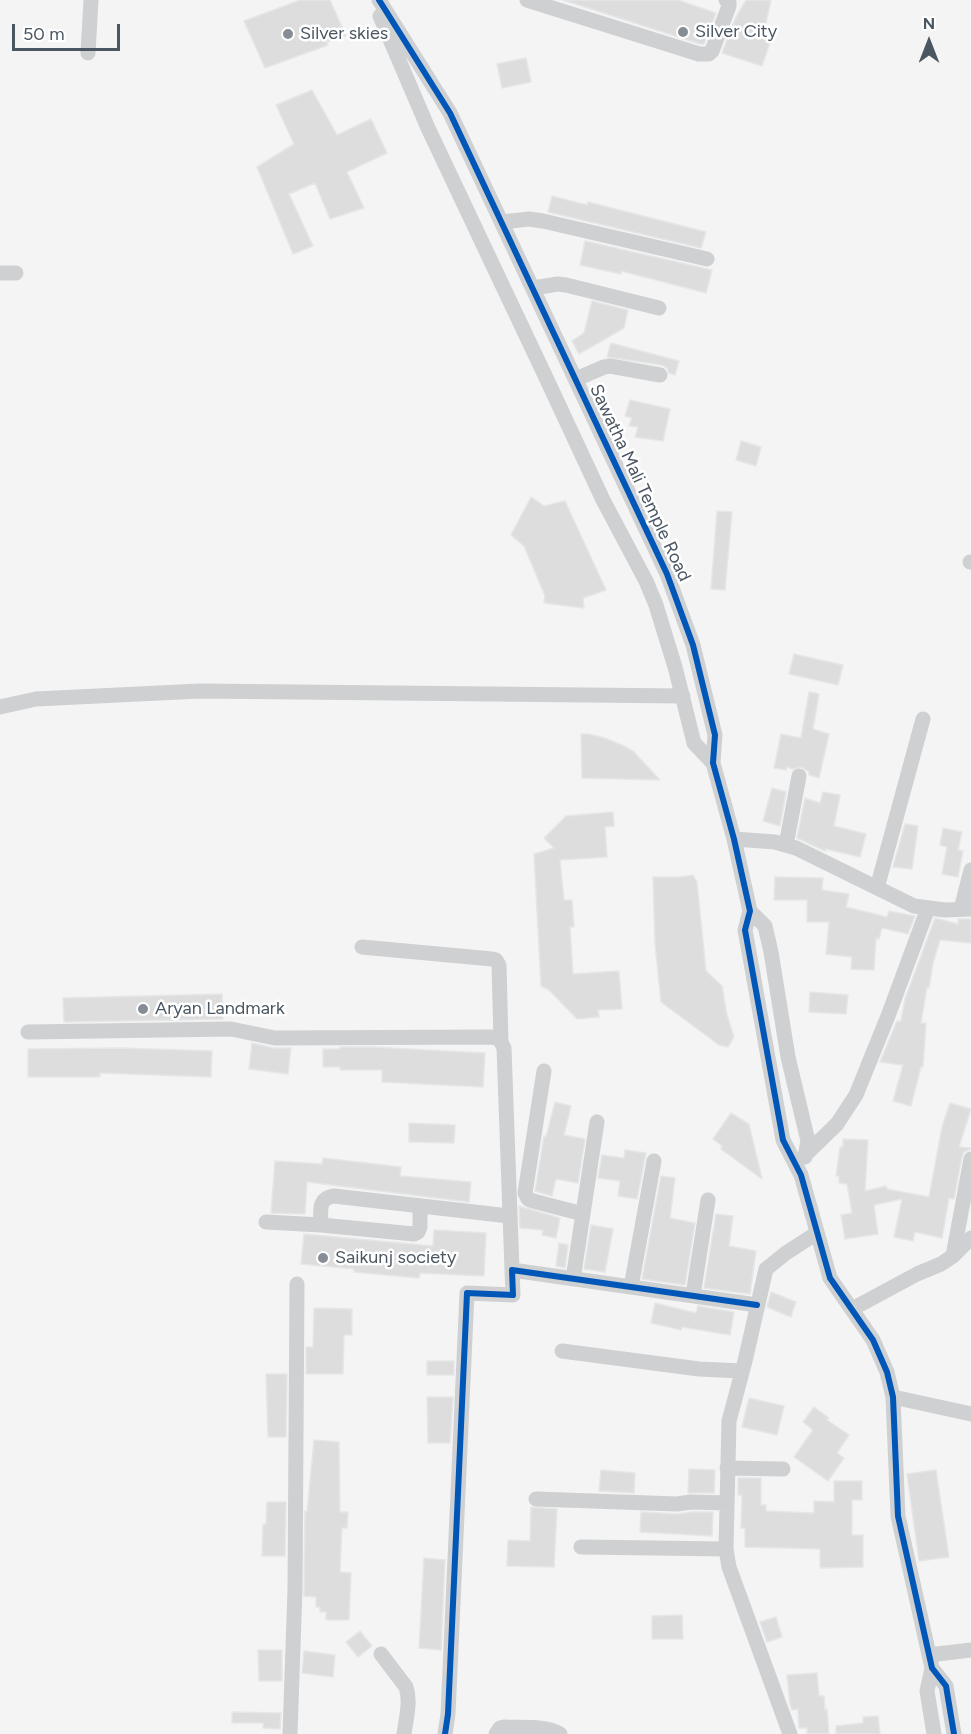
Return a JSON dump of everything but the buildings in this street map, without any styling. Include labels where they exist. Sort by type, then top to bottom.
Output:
[{"type":"street","points":[[88,53],[91,0]]},
{"type":"street","name":"Sawatha Mali Temple Road","points":[[373,0],[433,139],[603,500],[657,605],[694,743],[713,763]]},
{"type":"street","name":"Sawatha Mali Temple Road","points":[[378,0],[450,113],[667,573],[689,634],[715,735],[713,763],[734,839],[750,911],[745,930],[783,1140],[801,1175],[830,1278],[873,1340],[887,1372],[894,1398],[898,1515],[931,1661],[946,1686],[954,1734]]},
{"type":"street","points":[[527,0],[699,54],[712,51],[729,6],[726,0]]},
{"type":"street","points":[[502,222],[529,219],[543,221],[707,259]]},
{"type":"street","points":[[533,288],[566,285],[658,308]]},
{"type":"street","points":[[576,379],[610,366],[660,375]]},
{"type":"street","points":[[0,707],[36,699],[200,691],[683,696]]},
{"type":"street","points":[[877,888],[923,719]]},
{"type":"street","points":[[786,845],[799,776]]},
{"type":"street","points":[[734,839],[775,842],[796,848],[914,906],[928,908],[966,909],[971,870]]},
{"type":"street","points":[[805,1155],[837,1124],[856,1095],[888,1017],[928,908]]},
{"type":"street","name":"Sawatha Mali Temple Road","points":[[750,911],[765,926],[788,1057],[808,1141],[801,1175]]},
{"type":"street","points":[[362,947],[496,960],[499,965],[501,1042]]},
{"type":"street","points":[[28,1032],[231,1029],[275,1038],[490,1036],[498,1038],[501,1042],[504,1048],[513,1295],[467,1293],[448,1714],[445,1734]]},
{"type":"street","points":[[544,1071],[525,1193],[528,1199],[533,1201],[583,1214]]},
{"type":"street","points":[[573,1278],[597,1122]]},
{"type":"street","points":[[953,1256],[971,1159]]},
{"type":"street","points":[[631,1287],[654,1161]]},
{"type":"street","points":[[321,1225],[322,1201],[328,1196],[509,1216]]},
{"type":"street","points":[[693,1295],[708,1200]]},
{"type":"street","points":[[266,1222],[414,1234],[420,1227],[420,1206]]},
{"type":"street","points":[[790,1734],[729,1567],[726,1549],[729,1421],[766,1269],[786,1252],[817,1233]]},
{"type":"street","points":[[852,1309],[940,1264],[953,1256],[971,1238]]},
{"type":"street","points":[[512,1270],[757,1305]]},
{"type":"street","points":[[290,1734],[295,1589],[297,1284]]},
{"type":"street","points":[[562,1350],[699,1369],[742,1371]]},
{"type":"street","points":[[894,1398],[971,1414]]},
{"type":"street","points":[[727,1468],[783,1468]]},
{"type":"street","points":[[536,1499],[677,1504],[727,1503]]},
{"type":"street","points":[[581,1547],[726,1549]]},
{"type":"street","points":[[931,1661],[971,1650]]},
{"type":"street","points":[[381,1654],[406,1687],[408,1699],[406,1723]]},
{"type":"street","name":"Sawatha Mali Temple Road","points":[[931,1661],[927,1691],[934,1734]]},
{"type":"street","points":[[496,1734],[500,1728],[504,1727],[554,1730],[560,1734]]},
{"type":"cycle path","points":[[379,0],[450,113],[667,574],[693,645],[715,735],[713,763],[734,839],[750,911],[745,930],[783,1140],[801,1175],[830,1278],[873,1340],[887,1372],[893,1397],[898,1516],[932,1668],[946,1686],[954,1734]]},
{"type":"cycle path","points":[[445,1734],[448,1714],[467,1293],[513,1295],[512,1270],[757,1305]]},
{"type":"place","name":"Silver City","points":[[683,32]]},
{"type":"place","name":"Silver skies","points":[[288,34]]},
{"type":"place","name":"Aryan Landmark","points":[[143,1009]]},
{"type":"place","name":"Saikunj society","points":[[323,1258]]}]
